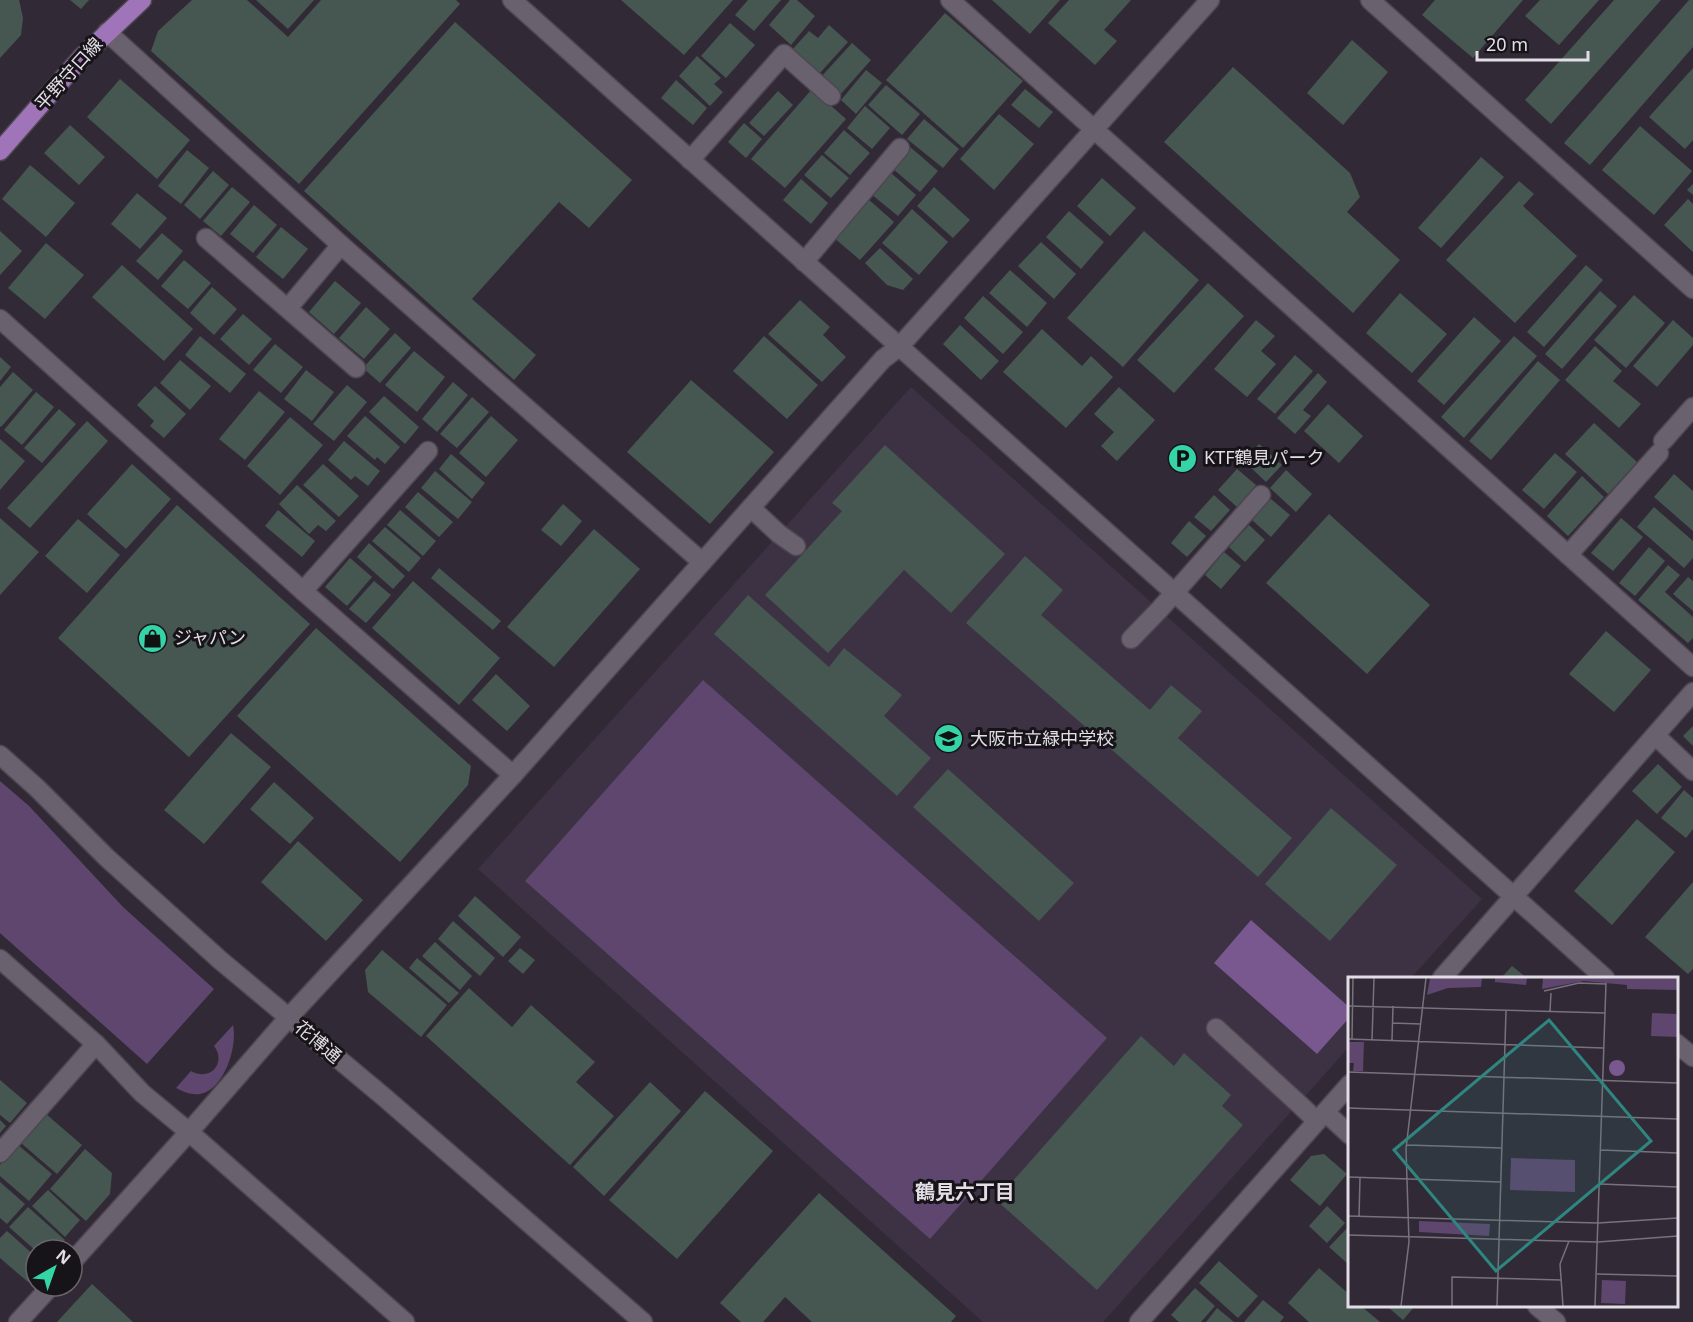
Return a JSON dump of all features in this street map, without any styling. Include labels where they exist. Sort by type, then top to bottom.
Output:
[{"type":"main road","name":"平野守口線","points":[[0,151],[82,57],[142,0]]},
{"type":"street","points":[[512,0],[1604,977]]},
{"type":"street","points":[[950,0],[1693,667]]},
{"type":"street","points":[[84,1250],[289,1017],[513,775],[883,359],[900,347],[1210,0]]},
{"type":"street","points":[[1370,0],[1693,289]]},
{"type":"street","points":[[107,32],[341,245],[702,562]]},
{"type":"street","points":[[690,160],[784,54],[831,96]]},
{"type":"street","points":[[804,262],[900,148]]},
{"type":"street","points":[[206,238],[356,368]]},
{"type":"street","points":[[288,308],[341,245]]},
{"type":"street","points":[[0,319],[303,591],[513,775]]},
{"type":"street","points":[[1568,555],[1693,407]]},
{"type":"street","points":[[303,591],[428,451]]},
{"type":"street","points":[[1131,639],[1261,495]]},
{"type":"street","points":[[752,508],[779,534],[796,546]]},
{"type":"street","points":[[1443,977],[1693,692]]},
{"type":"street","points":[[1656,736],[1693,771]]},
{"type":"street","name":"花博通","points":[[0,755],[37,788],[106,857],[220,960],[384,1096],[643,1322]]},
{"type":"street","points":[[0,959],[96,1044],[142,1093],[405,1322]]},
{"type":"street","points":[[1216,1028],[1299,1104],[1348,1133]]},
{"type":"street","points":[[1678,1043],[1693,1057]]},
{"type":"street","points":[[0,1153],[96,1044]]},
{"type":"street","points":[[1139,1322],[1348,1086]]},
{"type":"street","points":[[18,1322],[40,1298]]},
{"type":"street","points":[[1539,1307],[1556,1322]]},
{"type":"shaded area","name":"大阪市立緑中学校","points":[[911,387],[1482,899],[1412,977],[1348,977],[1348,1048],[1103,1322],[983,1322],[478,869]]},
{"type":"shaded area","points":[[703,680],[1107,1038],[930,1239],[525,881]]},
{"type":"shaded area","points":[[0,781],[29,806],[123,907],[214,989],[147,1064],[0,933]]},
{"type":"shaded area","points":[[1251,920],[1348,1006],[1348,1019],[1317,1054],[1214,963]]},
{"type":"shaded area","points":[[233,1025],[231,1055],[216,1084],[209,1091],[200,1094],[188,1093],[176,1088],[191,1071],[204,1074],[214,1069],[219,1059],[214,1046]]},
{"type":"building","points":[[0,0],[19,0],[23,18],[21,35],[0,58]]},
{"type":"building","points":[[70,0],[89,0],[81,9]]},
{"type":"building","points":[[192,0],[247,0],[288,37],[321,0],[456,0],[460,4],[299,184],[151,51],[158,31]]},
{"type":"building","points":[[256,0],[314,0],[288,29]]},
{"type":"building","points":[[621,0],[733,0],[684,55]]},
{"type":"building","points":[[748,0],[781,0],[754,31],[735,15]]},
{"type":"building","points":[[790,0],[797,0],[815,16],[791,45],[769,25]]},
{"type":"building","points":[[992,0],[1060,0],[1030,34]]},
{"type":"building","points":[[1069,0],[1131,0],[1104,30],[1117,41],[1095,65],[1048,23]]},
{"type":"building","points":[[1435,0],[1523,0],[1473,58],[1422,15]]},
{"type":"building","points":[[1540,0],[1599,0],[1559,45],[1525,16]]},
{"type":"building","points":[[1614,0],[1661,0],[1551,124],[1525,100]]},
{"type":"building","points":[[1689,0],[1693,0],[1693,47],[1590,165],[1564,143]]},
{"type":"building","points":[[945,13],[1023,81],[963,148],[886,80]]},
{"type":"building","points":[[455,22],[632,180],[589,228],[559,202],[472,299],[536,355],[514,380],[304,191]]},
{"type":"building","points":[[730,23],[755,45],[726,78],[701,56]]},
{"type":"building","points":[[829,25],[848,42],[819,74],[792,50],[809,31],[818,38]]},
{"type":"building","points":[[1352,40],[1388,72],[1343,125],[1307,93]]},
{"type":"building","points":[[852,43],[871,60],[840,95],[820,78]]},
{"type":"building","points":[[697,56],[721,78],[714,84],[723,92],[710,106],[679,76]]},
{"type":"building","points":[[1233,67],[1350,173],[1360,197],[1347,212],[1400,260],[1353,313],[1164,142]]},
{"type":"building","points":[[1693,68],[1693,140],[1685,149],[1649,117]]},
{"type":"building","points":[[866,70],[882,83],[856,114],[841,100]]},
{"type":"building","points":[[120,79],[190,140],[157,179],[87,117]]},
{"type":"building","points":[[676,80],[707,108],[693,125],[661,98]]},
{"type":"building","points":[[886,85],[920,114],[902,135],[868,105]]},
{"type":"building","points":[[812,89],[846,119],[785,188],[751,159]]},
{"type":"building","points":[[1025,89],[1053,112],[1039,128],[1011,105]]},
{"type":"building","points":[[778,91],[793,105],[764,136],[749,123]]},
{"type":"building","points":[[865,106],[890,128],[872,149],[847,128]]},
{"type":"building","points":[[999,114],[1034,144],[994,190],[960,159]]},
{"type":"building","points":[[924,119],[959,149],[943,168],[907,139]]},
{"type":"building","points":[[744,123],[762,139],[746,158],[728,142]]},
{"type":"building","points":[[70,125],[105,157],[79,185],[44,153]]},
{"type":"building","points":[[1640,126],[1692,171],[1654,215],[1602,170]]},
{"type":"building","points":[[844,130],[870,153],[850,175],[824,153]]},
{"type":"building","points":[[909,146],[938,171],[920,192],[892,168]]},
{"type":"building","points":[[187,150],[209,168],[181,204],[158,186]]},
{"type":"building","points":[[822,155],[849,178],[831,198],[804,175]]},
{"type":"building","points":[[1481,157],[1504,177],[1441,248],[1418,228]]},
{"type":"building","points":[[30,165],[75,203],[46,237],[2,199]]},
{"type":"building","points":[[213,171],[229,185],[200,219],[184,205]]},
{"type":"building","points":[[890,172],[916,195],[898,216],[871,194]]},
{"type":"building","points":[[1102,178],[1136,208],[1110,236],[1077,206]]},
{"type":"building","points":[[801,179],[828,203],[811,224],[783,200]]},
{"type":"building","points":[[1519,181],[1534,194],[1523,206],[1577,256],[1515,323],[1446,260]]},
{"type":"building","points":[[1693,184],[1693,195],[1687,190]]},
{"type":"building","points":[[232,187],[250,202],[221,236],[203,221]]},
{"type":"building","points":[[934,187],[970,220],[953,238],[917,206]]},
{"type":"building","points":[[137,193],[167,218],[140,249],[111,224]]},
{"type":"building","points":[[867,198],[894,222],[860,260],[833,237]]},
{"type":"building","points":[[1688,199],[1693,204],[1693,252],[1664,225]]},
{"type":"building","points":[[254,205],[277,225],[253,253],[230,234]]},
{"type":"building","points":[[912,209],[948,242],[919,275],[882,243]]},
{"type":"building","points":[[1069,211],[1104,242],[1081,269],[1046,237]]},
{"type":"building","points":[[281,227],[308,249],[283,279],[256,257]]},
{"type":"building","points":[[0,231],[22,251],[0,275]]},
{"type":"building","points":[[1144,231],[1199,280],[1123,367],[1067,318]]},
{"type":"building","points":[[162,233],[183,251],[158,280],[136,261]]},
{"type":"building","points":[[1041,242],[1076,274],[1054,299],[1018,266]]},
{"type":"building","points":[[46,243],[84,275],[45,319],[8,288]]},
{"type":"building","points":[[880,248],[913,279],[903,290],[887,285],[865,263]]},
{"type":"building","points":[[184,260],[211,283],[188,309],[161,286]]},
{"type":"building","points":[[122,265],[193,329],[164,361],[92,297]]},
{"type":"building","points":[[1586,265],[1603,280],[1544,347],[1527,332]]},
{"type":"building","points":[[1010,270],[1047,303],[1027,327],[989,293]]},
{"type":"building","points":[[335,281],[361,303],[334,334],[309,312]]},
{"type":"building","points":[[1208,283],[1244,316],[1174,393],[1137,360]]},
{"type":"building","points":[[212,287],[237,309],[214,335],[190,313]]},
{"type":"building","points":[[1600,291],[1617,306],[1562,369],[1545,354]]},
{"type":"building","points":[[1400,293],[1447,334],[1412,373],[1366,333]]},
{"type":"building","points":[[1634,295],[1665,323],[1626,368],[1594,340]]},
{"type":"building","points":[[983,296],[1023,332],[1003,354],[964,318]]},
{"type":"building","points":[[800,300],[830,327],[823,335],[846,357],[822,382],[768,334]]},
{"type":"building","points":[[366,307],[390,329],[364,359],[339,338]]},
{"type":"building","points":[[243,314],[272,339],[249,365],[220,339]]},
{"type":"building","points":[[1474,317],[1501,341],[1444,405],[1417,381]]},
{"type":"building","points":[[1256,320],[1275,336],[1261,351],[1276,364],[1247,397],[1214,369]]},
{"type":"building","points":[[1673,320],[1693,338],[1693,345],[1657,387],[1633,366]]},
{"type":"building","points":[[960,325],[999,361],[981,380],[943,344]]},
{"type":"building","points":[[1042,329],[1082,366],[1091,356],[1113,377],[1066,428],[1003,372]]},
{"type":"building","points":[[395,333],[411,348],[380,383],[363,368]]},
{"type":"building","points":[[200,336],[246,374],[230,393],[185,355]]},
{"type":"building","points":[[764,336],[818,385],[787,419],[733,371]]},
{"type":"building","points":[[1514,336],[1537,356],[1464,438],[1441,417]]},
{"type":"building","points":[[275,344],[303,367],[281,393],[253,370]]},
{"type":"building","points":[[1595,346],[1622,371],[1613,381],[1641,404],[1619,428],[1565,380]]},
{"type":"building","points":[[414,351],[445,377],[417,412],[385,385]]},
{"type":"building","points":[[1295,355],[1313,371],[1275,414],[1257,399]]},
{"type":"building","points":[[0,357],[11,367],[0,381]]},
{"type":"building","points":[[180,360],[211,386],[190,410],[160,383]]},
{"type":"building","points":[[1538,361],[1560,380],[1491,460],[1469,441]]},
{"type":"building","points":[[306,370],[334,392],[312,421],[284,399]]},
{"type":"building","points":[[13,372],[33,390],[1,427],[0,387]]},
{"type":"building","points":[[1318,373],[1327,382],[1303,410],[1311,416],[1295,434],[1277,418]]},
{"type":"building","points":[[691,380],[774,452],[710,524],[627,452]]},
{"type":"building","points":[[453,382],[468,395],[437,432],[422,419]]},
{"type":"building","points":[[347,385],[367,402],[334,441],[313,424]]},
{"type":"building","points":[[155,386],[186,414],[164,438],[150,426],[154,421],[137,405]]},
{"type":"building","points":[[1119,387],[1155,420],[1117,461],[1101,446],[1114,432],[1094,414]]},
{"type":"building","points":[[259,391],[285,412],[245,460],[219,439]]},
{"type":"building","points":[[36,392],[54,407],[22,445],[4,430]]},
{"type":"building","points":[[384,396],[419,427],[405,444],[369,412]]},
{"type":"building","points":[[472,397],[489,412],[457,448],[440,434]]},
{"type":"building","points":[[1328,404],[1363,436],[1339,463],[1304,431]]},
{"type":"building","points":[[59,409],[76,424],[42,463],[24,448]]},
{"type":"building","points":[[365,416],[400,447],[385,464],[377,457],[375,460],[347,436]]},
{"type":"building","points":[[491,416],[518,440],[486,477],[459,453]]},
{"type":"building","points":[[290,417],[323,445],[280,495],[247,466]]},
{"type":"building","points":[[87,421],[108,441],[30,528],[7,508]]},
{"type":"building","points":[[1594,423],[1637,462],[1608,494],[1565,454]]},
{"type":"building","points":[[0,439],[25,461],[0,490]]},
{"type":"building","points":[[344,441],[380,471],[368,486],[355,476],[351,480],[328,460]]},
{"type":"building","points":[[1259,444],[1282,465],[1266,482],[1244,461]]},
{"type":"building","points":[[885,445],[1005,554],[951,613],[904,570],[828,653],[765,595],[842,511],[832,503]]},
{"type":"building","points":[[1555,453],[1577,472],[1544,509],[1522,490]]},
{"type":"building","points":[[451,454],[485,483],[472,499],[439,469]]},
{"type":"building","points":[[132,464],[171,499],[126,549],[87,514]]},
{"type":"building","points":[[323,464],[359,496],[339,517],[303,485]]},
{"type":"building","points":[[1237,469],[1256,485],[1237,507],[1218,490]]},
{"type":"building","points":[[1286,470],[1312,494],[1296,512],[1270,488]]},
{"type":"building","points":[[435,471],[472,502],[458,519],[421,488]]},
{"type":"building","points":[[1674,474],[1693,491],[1693,531],[1654,497]]},
{"type":"building","points":[[1582,476],[1604,497],[1568,536],[1547,516]]},
{"type":"building","points":[[297,485],[336,521],[326,531],[318,525],[309,534],[279,504]]},
{"type":"building","points":[[418,492],[453,522],[439,537],[405,507]]},
{"type":"building","points":[[1214,495],[1230,510],[1211,531],[1194,517]]},
{"type":"building","points":[[1271,499],[1290,515],[1271,537],[1252,520]]},
{"type":"building","points":[[563,504],[582,521],[561,546],[541,530]]},
{"type":"building","points":[[177,505],[310,624],[189,757],[58,638]]},
{"type":"building","points":[[1654,507],[1693,541],[1693,558],[1684,568],[1637,527]]},
{"type":"building","points":[[278,510],[315,541],[302,557],[265,526]]},
{"type":"building","points":[[400,510],[436,541],[423,556],[387,525]]},
{"type":"building","points":[[1329,514],[1430,605],[1367,674],[1266,583]]},
{"type":"building","points":[[0,518],[39,552],[0,595]]},
{"type":"building","points":[[1621,518],[1643,537],[1613,571],[1591,553]]},
{"type":"building","points":[[78,519],[120,555],[87,593],[45,556]]},
{"type":"building","points":[[1189,521],[1206,536],[1187,557],[1171,543]]},
{"type":"building","points":[[1249,525],[1265,540],[1245,562],[1229,547]]},
{"type":"building","points":[[385,527],[421,558],[409,572],[372,541]]},
{"type":"building","points":[[594,529],[640,569],[554,667],[507,627]]},
{"type":"building","points":[[369,543],[405,576],[393,589],[357,557]]},
{"type":"building","points":[[1649,547],[1665,561],[1635,596],[1619,583]]},
{"type":"building","points":[[1224,552],[1241,566],[1221,589],[1205,575]]},
{"type":"building","points":[[1025,556],[1063,590],[1041,615],[1150,710],[1171,685],[1202,711],[1178,738],[1292,838],[1258,877],[966,623]]},
{"type":"building","points":[[350,558],[372,577],[347,606],[325,587]]},
{"type":"building","points":[[1668,565],[1680,575],[1665,592],[1693,617],[1693,638],[1688,643],[1638,600]]},
{"type":"building","points":[[439,568],[501,621],[493,630],[431,578]]},
{"type":"building","points":[[1688,577],[1693,581],[1693,611],[1673,594]]},
{"type":"building","points":[[374,581],[391,595],[366,623],[349,609]]},
{"type":"building","points":[[413,581],[500,658],[459,705],[372,628]]},
{"type":"building","points":[[748,595],[829,667],[844,648],[902,695],[884,716],[931,758],[897,796],[714,634]]},
{"type":"building","points":[[316,628],[471,766],[468,785],[400,862],[237,716]]},
{"type":"building","points":[[1606,631],[1651,670],[1614,712],[1569,674]]},
{"type":"building","points":[[496,674],[530,706],[507,731],[472,700]]},
{"type":"building","points":[[1693,726],[1693,746],[1683,736]]},
{"type":"building","points":[[231,733],[271,767],[204,844],[164,810]]},
{"type":"building","points":[[1658,764],[1682,787],[1657,814],[1632,791]]},
{"type":"building","points":[[948,769],[1074,883],[1039,921],[913,807]]},
{"type":"building","points":[[274,782],[314,818],[290,844],[250,809]]},
{"type":"building","points":[[1684,790],[1693,798],[1693,829],[1686,838],[1661,818]]},
{"type":"building","points":[[1331,808],[1397,865],[1330,941],[1265,884]]},
{"type":"building","points":[[1637,819],[1675,852],[1612,925],[1574,891]]},
{"type":"building","points":[[298,841],[363,900],[326,941],[261,882]]},
{"type":"building","points":[[1693,882],[1693,969],[1688,974],[1645,937]]},
{"type":"building","points":[[475,896],[521,937],[503,957],[458,916]]},
{"type":"building","points":[[453,921],[495,958],[480,976],[438,939]]},
{"type":"building","points":[[435,942],[472,976],[460,990],[422,956]]},
{"type":"building","points":[[520,948],[535,960],[523,974],[508,961]]},
{"type":"building","points":[[382,950],[447,1005],[421,1037],[368,992],[365,970]]},
{"type":"building","points":[[417,958],[459,993],[449,1003],[409,968]]},
{"type":"building","points":[[1512,966],[1526,977],[1502,977]]},
{"type":"building","points":[[469,988],[512,1027],[531,1005],[595,1062],[576,1082],[614,1116],[570,1165],[426,1036]]},
{"type":"building","points":[[1141,1036],[1174,1066],[1184,1053],[1231,1095],[1222,1106],[1243,1125],[1097,1290],[996,1200]]},
{"type":"building","points":[[0,1080],[27,1103],[10,1123],[0,1115]]},
{"type":"building","points":[[650,1082],[681,1111],[604,1196],[573,1167]]},
{"type":"building","points":[[705,1091],[773,1151],[677,1259],[609,1200]]},
{"type":"building","points":[[46,1114],[82,1145],[57,1174],[21,1143]]},
{"type":"building","points":[[0,1120],[6,1126],[0,1133]]},
{"type":"building","points":[[17,1144],[52,1174],[29,1201],[0,1176],[0,1165]]},
{"type":"building","points":[[85,1149],[112,1173],[110,1194],[86,1221],[50,1189]]},
{"type":"building","points":[[1324,1154],[1347,1174],[1320,1206],[1290,1180],[1311,1156]]},
{"type":"building","points":[[0,1182],[25,1204],[7,1224],[0,1218]]},
{"type":"building","points":[[48,1190],[80,1220],[65,1237],[32,1206]]},
{"type":"building","points":[[819,1193],[956,1316],[951,1322],[812,1322],[785,1297],[763,1322],[741,1322],[720,1303]]},
{"type":"building","points":[[1327,1206],[1345,1223],[1327,1243],[1309,1226]]},
{"type":"building","points":[[28,1207],[63,1238],[24,1238],[24,1240],[9,1227]]},
{"type":"building","points":[[1348,1227],[1348,1264],[1329,1247]]},
{"type":"building","points":[[7,1231],[24,1246],[24,1279],[0,1258],[0,1238]]},
{"type":"building","points":[[1219,1261],[1258,1296],[1238,1318],[1199,1283]]},
{"type":"building","points":[[1319,1268],[1348,1293],[1348,1307],[1362,1307],[1380,1322],[1309,1322],[1288,1303]]},
{"type":"building","points":[[92,1284],[133,1322],[57,1322],[79,1298],[84,1298],[84,1293]]},
{"type":"building","points":[[1195,1288],[1215,1306],[1201,1322],[1179,1322],[1171,1315]]},
{"type":"building","points":[[1263,1300],[1284,1317],[1280,1322],[1244,1322]]},
{"type":"building","points":[[1390,1307],[1414,1307],[1403,1320],[1389,1308]]},
{"type":"building","points":[[1217,1308],[1234,1322],[1206,1322]]},
{"type":"place","name":"KTF鶴見パーク","points":[[1183,458]]},
{"type":"place","name":"ジャパン","points":[[153,638]]},
{"type":"place","name":"大阪市立緑中学校","points":[[949,739]]},
{"type":"district","name":"鶴見六丁目","points":[[965,1192]]}]
